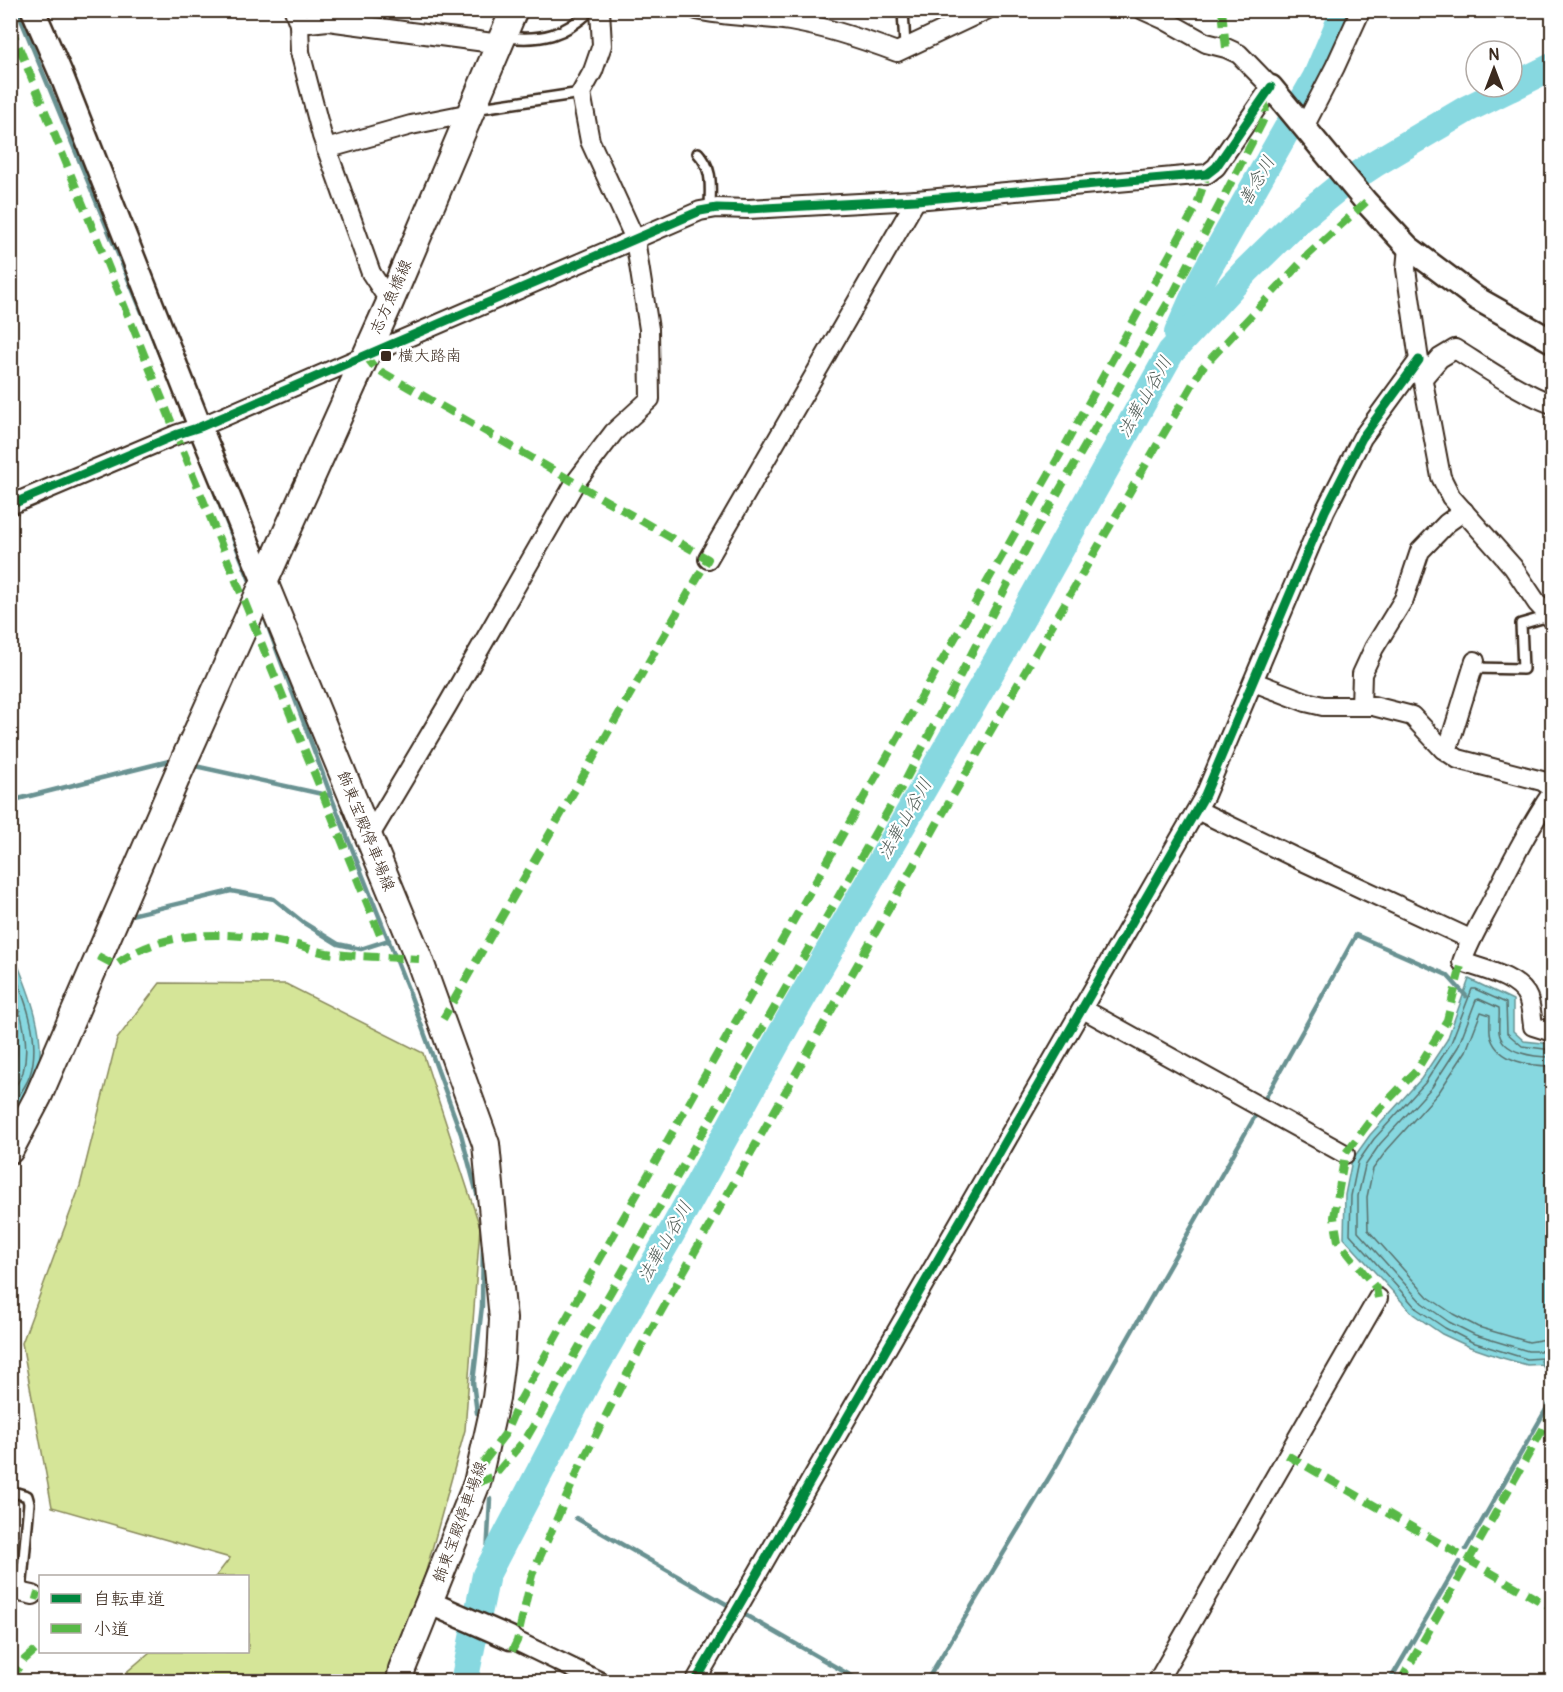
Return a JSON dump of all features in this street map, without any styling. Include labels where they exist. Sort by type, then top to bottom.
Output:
[{"type":"main road","name":"志方魚橋線","points":[[258,594],[390,302],[514,10]]},
{"type":"main road","name":"飾東宝殿停車場線","points":[[258,594],[369,837],[439,1009],[486,1144],[503,1319],[496,1398],[477,1483],[402,1669],[400,1682]]},
{"type":"main road","points":[[10,1150],[38,1097],[168,795],[258,594]]},
{"type":"street","points":[[33,10],[61,74],[191,430],[258,594]]},
{"type":"street","points":[[369,837],[575,483],[614,432],[650,399],[649,329],[635,239],[590,141],[582,93],[602,45],[600,10]]},
{"type":"street","points":[[697,10],[793,21],[862,38],[897,52],[986,10]]},
{"type":"street","points":[[1143,10],[1206,43],[1239,54],[1408,247],[1476,298],[1552,341]]},
{"type":"street","points":[[1302,125],[1335,68],[1361,10]]},
{"type":"street","points":[[390,302],[371,273],[326,149],[300,52],[297,17],[330,16],[501,40]]},
{"type":"street","points":[[10,505],[191,430],[700,211],[916,200],[1207,174],[1216,167],[1275,93]]},
{"type":"street","points":[[326,149],[471,111]]},
{"type":"street","points":[[708,559],[916,200]]},
{"type":"street","points":[[1408,247],[1406,269],[1421,369],[1441,477],[1451,496],[1512,567],[1537,603],[1551,618]]},
{"type":"street","points":[[695,1682],[1197,810],[1254,682],[1325,511],[1362,438],[1421,369],[1455,349],[1535,398],[1552,404]]},
{"type":"street","points":[[1361,706],[1362,674],[1374,648],[1404,599],[1420,551],[1447,523],[1464,511]]},
{"type":"street","points":[[1443,749],[1449,745],[1474,664]]},
{"type":"street","points":[[1254,682],[1306,702],[1323,706],[1373,706],[1412,716],[1443,749],[1458,759],[1542,781],[1552,788]]},
{"type":"street","points":[[1552,793],[1532,822],[1470,939],[1462,962],[1513,980],[1528,998],[1533,1026],[1552,1032]]},
{"type":"street","points":[[1197,810],[1470,939]]},
{"type":"street","points":[[1083,1009],[1345,1154]]},
{"type":"street","points":[[1156,1682],[1378,1298]]},
{"type":"street","points":[[430,1603],[601,1682]]},
{"type":"lane","points":[[501,40],[536,39],[550,36],[567,30],[591,10]]},
{"type":"lane","points":[[903,10],[905,47]]},
{"type":"lane","points":[[471,111],[582,93]]},
{"type":"lane","points":[[698,153],[707,162],[710,179],[710,210]]},
{"type":"lane","points":[[1474,664],[1523,669],[1521,624],[1551,618]]},
{"type":"lane","points":[[10,1491],[27,1496],[29,1503],[21,1593]]},
{"type":"green space","points":[[160,983],[286,984],[423,1053],[480,1227],[465,1430],[423,1582],[384,1681],[116,1681],[149,1653],[249,1653],[249,1575],[217,1575],[230,1558],[52,1507],[22,1343],[80,1186],[117,1039]]},
{"type":"water","points":[[10,946],[29,994],[40,1047],[35,1080],[11,1119]]},
{"type":"water","points":[[1469,979],[1513,1000],[1513,1031],[1524,1041],[1552,1044],[1552,1355],[1548,1364],[1527,1365],[1470,1347],[1442,1334],[1413,1314],[1344,1238],[1345,1195],[1352,1160],[1370,1135],[1421,1079],[1447,1040]]},
{"type":"waterway","points":[[17,10],[165,368]]},
{"type":"waterway","name":"善念川","points":[[1178,333],[1203,277],[1316,78],[1345,10]]},
{"type":"waterway","name":"法華山谷川","points":[[1524,81],[1552,67]]},
{"type":"waterway","name":"法華山谷川","points":[[464,1682],[486,1575],[592,1372],[788,1022],[1015,630],[1171,352],[1247,270],[1296,222],[1339,187],[1374,164],[1487,99]]},
{"type":"waterway","points":[[213,488],[252,586]]},
{"type":"waterway","points":[[264,616],[331,796],[410,994],[461,1134],[480,1205]]},
{"type":"waterway","points":[[10,801],[173,760]]},
{"type":"waterway","points":[[195,766],[331,796]]},
{"type":"waterway","points":[[125,926],[131,915],[231,891],[274,899],[304,923],[338,944],[361,949],[389,940]]},
{"type":"waterway","points":[[1262,1104],[1356,935],[1447,975],[1466,996]]},
{"type":"waterway","points":[[926,1682],[1059,1461],[1258,1111]]},
{"type":"waterway","points":[[477,1413],[473,1382],[482,1306],[483,1237]]},
{"type":"waterway","points":[[1542,1360],[1552,1384]]},
{"type":"waterway","points":[[1466,1549],[1552,1399]]},
{"type":"waterway","points":[[486,1575],[490,1499]]},
{"type":"waterway","points":[[576,1518],[733,1608]]},
{"type":"waterway","points":[[1389,1682],[1459,1562]]},
{"type":"waterway","points":[[740,1612],[862,1682]]},
{"type":"marked path","points":[[1222,10],[1226,48]]},
{"type":"marked path","points":[[10,25],[380,935]]},
{"type":"marked path","points":[[477,1483],[494,1476],[527,1437],[905,781],[1034,534],[1174,292],[1261,125],[1266,114],[1264,97]]},
{"type":"marked path","points":[[483,1463],[505,1434],[518,1404],[589,1278],[1066,444],[1197,205],[1207,174]]},
{"type":"marked path","points":[[512,1651],[517,1641],[532,1575],[581,1464],[641,1347],[951,799],[1202,368],[1308,255],[1366,202]]},
{"type":"marked path","points":[[365,355],[375,368],[708,559],[443,1019]]},
{"type":"marked path","points":[[98,956],[115,965],[154,944],[198,936],[221,935],[266,939],[327,953],[419,959]]},
{"type":"marked path","points":[[1378,1298],[1376,1288],[1338,1241],[1334,1217],[1345,1154],[1376,1113],[1416,1071],[1447,1020],[1462,962]]},
{"type":"marked path","points":[[1400,1682],[1552,1413]]},
{"type":"marked path","points":[[1287,1455],[1552,1608]]},
{"type":"marked path","points":[[33,1595],[39,1597]]},
{"type":"marked path","points":[[10,1679],[24,1660],[39,1647]]},
{"type":"cycle path","points":[[10,505],[178,434],[200,427],[700,211],[717,208],[748,209],[916,200],[1207,174],[1216,167],[1271,87]]},
{"type":"cycle path","points":[[695,1682],[1205,795],[1325,511],[1362,438],[1419,360]]},
{"type":"place","name":"横大路南","points":[[386,356]]}]
